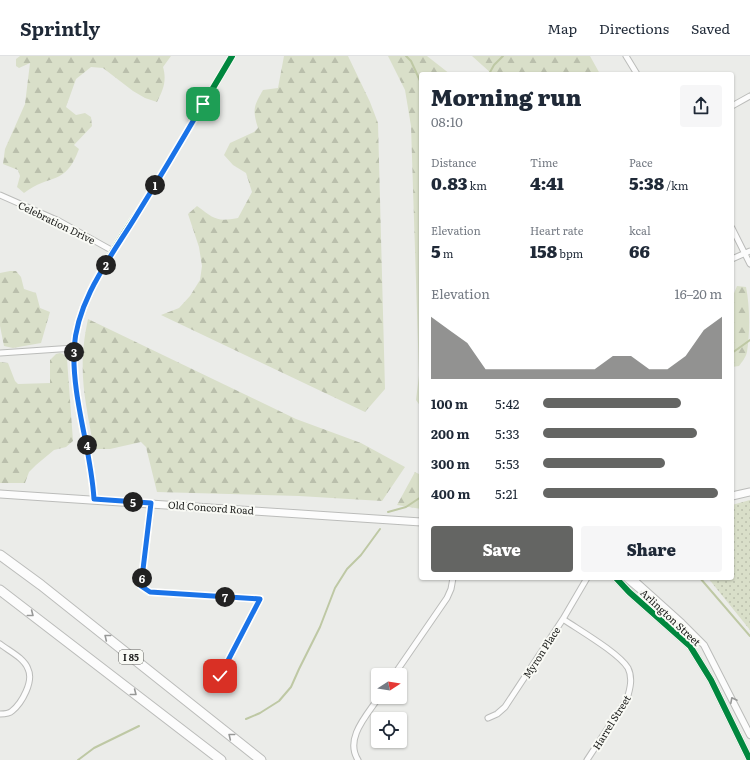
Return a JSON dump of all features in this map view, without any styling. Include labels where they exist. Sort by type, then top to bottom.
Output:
[{"type":"highway","name":"I 85","points":[[0,555],[41,585],[261,760]]},
{"type":"highway","name":"I 85","points":[[0,590],[221,760]]},
{"type":"main road","points":[[734,496],[750,492]]},
{"type":"main road","name":"Old Concord Road","points":[[0,494],[94,499],[419,522]]},
{"type":"street","points":[[94,499],[90,456],[75,382],[74,348],[78,324],[83,309],[113,251],[232,56]]},
{"type":"street","points":[[626,56],[636,72]]},
{"type":"street","points":[[734,105],[750,96]]},
{"type":"street","name":"Celebration Drive","points":[[0,195],[59,221],[113,251]]},
{"type":"street","points":[[734,231],[747,252],[750,264]]},
{"type":"street","points":[[734,258],[747,252]]},
{"type":"street","points":[[0,353],[74,348]]},
{"type":"street","points":[[151,503],[141,586],[144,589],[150,592],[260,599],[220,676]]},
{"type":"street","points":[[399,668],[447,598],[453,580]]},
{"type":"street","name":"Myron Place","points":[[488,718],[497,714],[505,707],[563,619],[586,580]]},
{"type":"street","name":"Arlington Street","points":[[618,580],[629,592],[690,646],[711,680],[750,760]]},
{"type":"street","points":[[627,580],[654,598]]},
{"type":"street","name":"Arlington Street","points":[[634,580],[704,645],[750,735]]},
{"type":"street","name":"Harrel Street","points":[[563,619],[619,658],[628,669],[631,678],[631,688],[627,699],[587,760]]},
{"type":"street","points":[[0,644],[24,662],[29,670],[30,678],[26,692],[12,711],[0,714]]},
{"type":"street","points":[[358,760],[355,756],[354,745],[356,732],[374,704]]},
{"type":"green space","points":[[20,56],[171,56],[163,67],[165,77],[164,85],[157,102],[145,98],[133,91],[103,68],[91,67],[76,79],[66,107],[76,115],[85,113],[91,117],[92,126],[74,145],[79,149],[74,161],[68,169],[56,178],[33,187],[24,193],[17,187],[20,176],[18,170],[3,164],[5,149],[25,104],[30,63],[19,68],[16,66],[16,59]]},
{"type":"green space","points":[[284,56],[348,56],[370,102],[378,123],[385,389],[365,412],[161,315],[179,308],[190,296],[200,280],[202,266],[199,247],[188,214],[197,206],[212,217],[225,220],[238,218],[252,192],[246,173],[233,165],[224,155],[230,143],[254,132],[258,128],[255,116],[256,104],[263,90],[278,88]]},
{"type":"green space","points":[[388,56],[427,56],[447,72],[419,72],[419,375],[411,126],[405,90]]},
{"type":"green space","points":[[472,56],[590,56],[599,72],[490,72]]},
{"type":"green space","points":[[16,271],[21,277],[24,289],[36,293],[40,308],[50,312],[41,343],[13,348],[4,346],[0,326],[0,273]]},
{"type":"green space","points":[[737,286],[746,287],[749,311],[749,336],[745,358],[739,366],[734,367],[734,293]]},
{"type":"green space","points":[[88,319],[296,419],[361,443],[405,467],[382,501],[299,496],[157,492],[146,447],[141,442],[110,449],[94,449],[85,399],[83,369],[83,354]]},
{"type":"green space","points":[[60,353],[67,359],[73,441],[66,447],[54,450],[36,465],[29,472],[25,483],[0,483],[0,362],[8,363],[15,381],[18,384],[50,383],[50,360],[56,354]]},
{"type":"green space","points":[[419,375],[419,404],[416,400]]},
{"type":"green space","points":[[415,472],[419,474],[419,509],[397,505]]},
{"type":"green space","points":[[750,500],[750,630],[710,580],[734,580],[734,504]]},
{"type":"waterway","points":[[406,56],[411,61],[419,79]]},
{"type":"waterway","points":[[490,72],[494,65],[503,56]]},
{"type":"waterway","points":[[734,352],[750,340]]},
{"type":"waterway","points":[[388,512],[406,507],[419,498]]},
{"type":"waterway","points":[[246,719],[260,713],[279,701],[291,687],[320,627],[335,588],[347,569],[361,555],[380,529]]},
{"type":"waterway","points":[[702,580],[750,636]]},
{"type":"waterway","points":[[78,760],[94,748],[139,726]]},
{"type":"cycle path","points":[[94,499],[74,369],[74,350],[77,329],[83,308],[114,248],[150,193],[232,56]]},
{"type":"cycle path","points":[[151,503],[141,586],[149,592],[260,599],[220,676]]},
{"type":"cycle path","points":[[618,580],[629,592],[690,646],[711,680],[750,760]]},
{"type":"route","points":[[203,104],[125,234],[113,251],[88,298],[78,324],[74,348],[74,367],[75,382],[90,456],[94,499],[151,503],[141,586],[150,592],[260,599],[220,676]]}]
